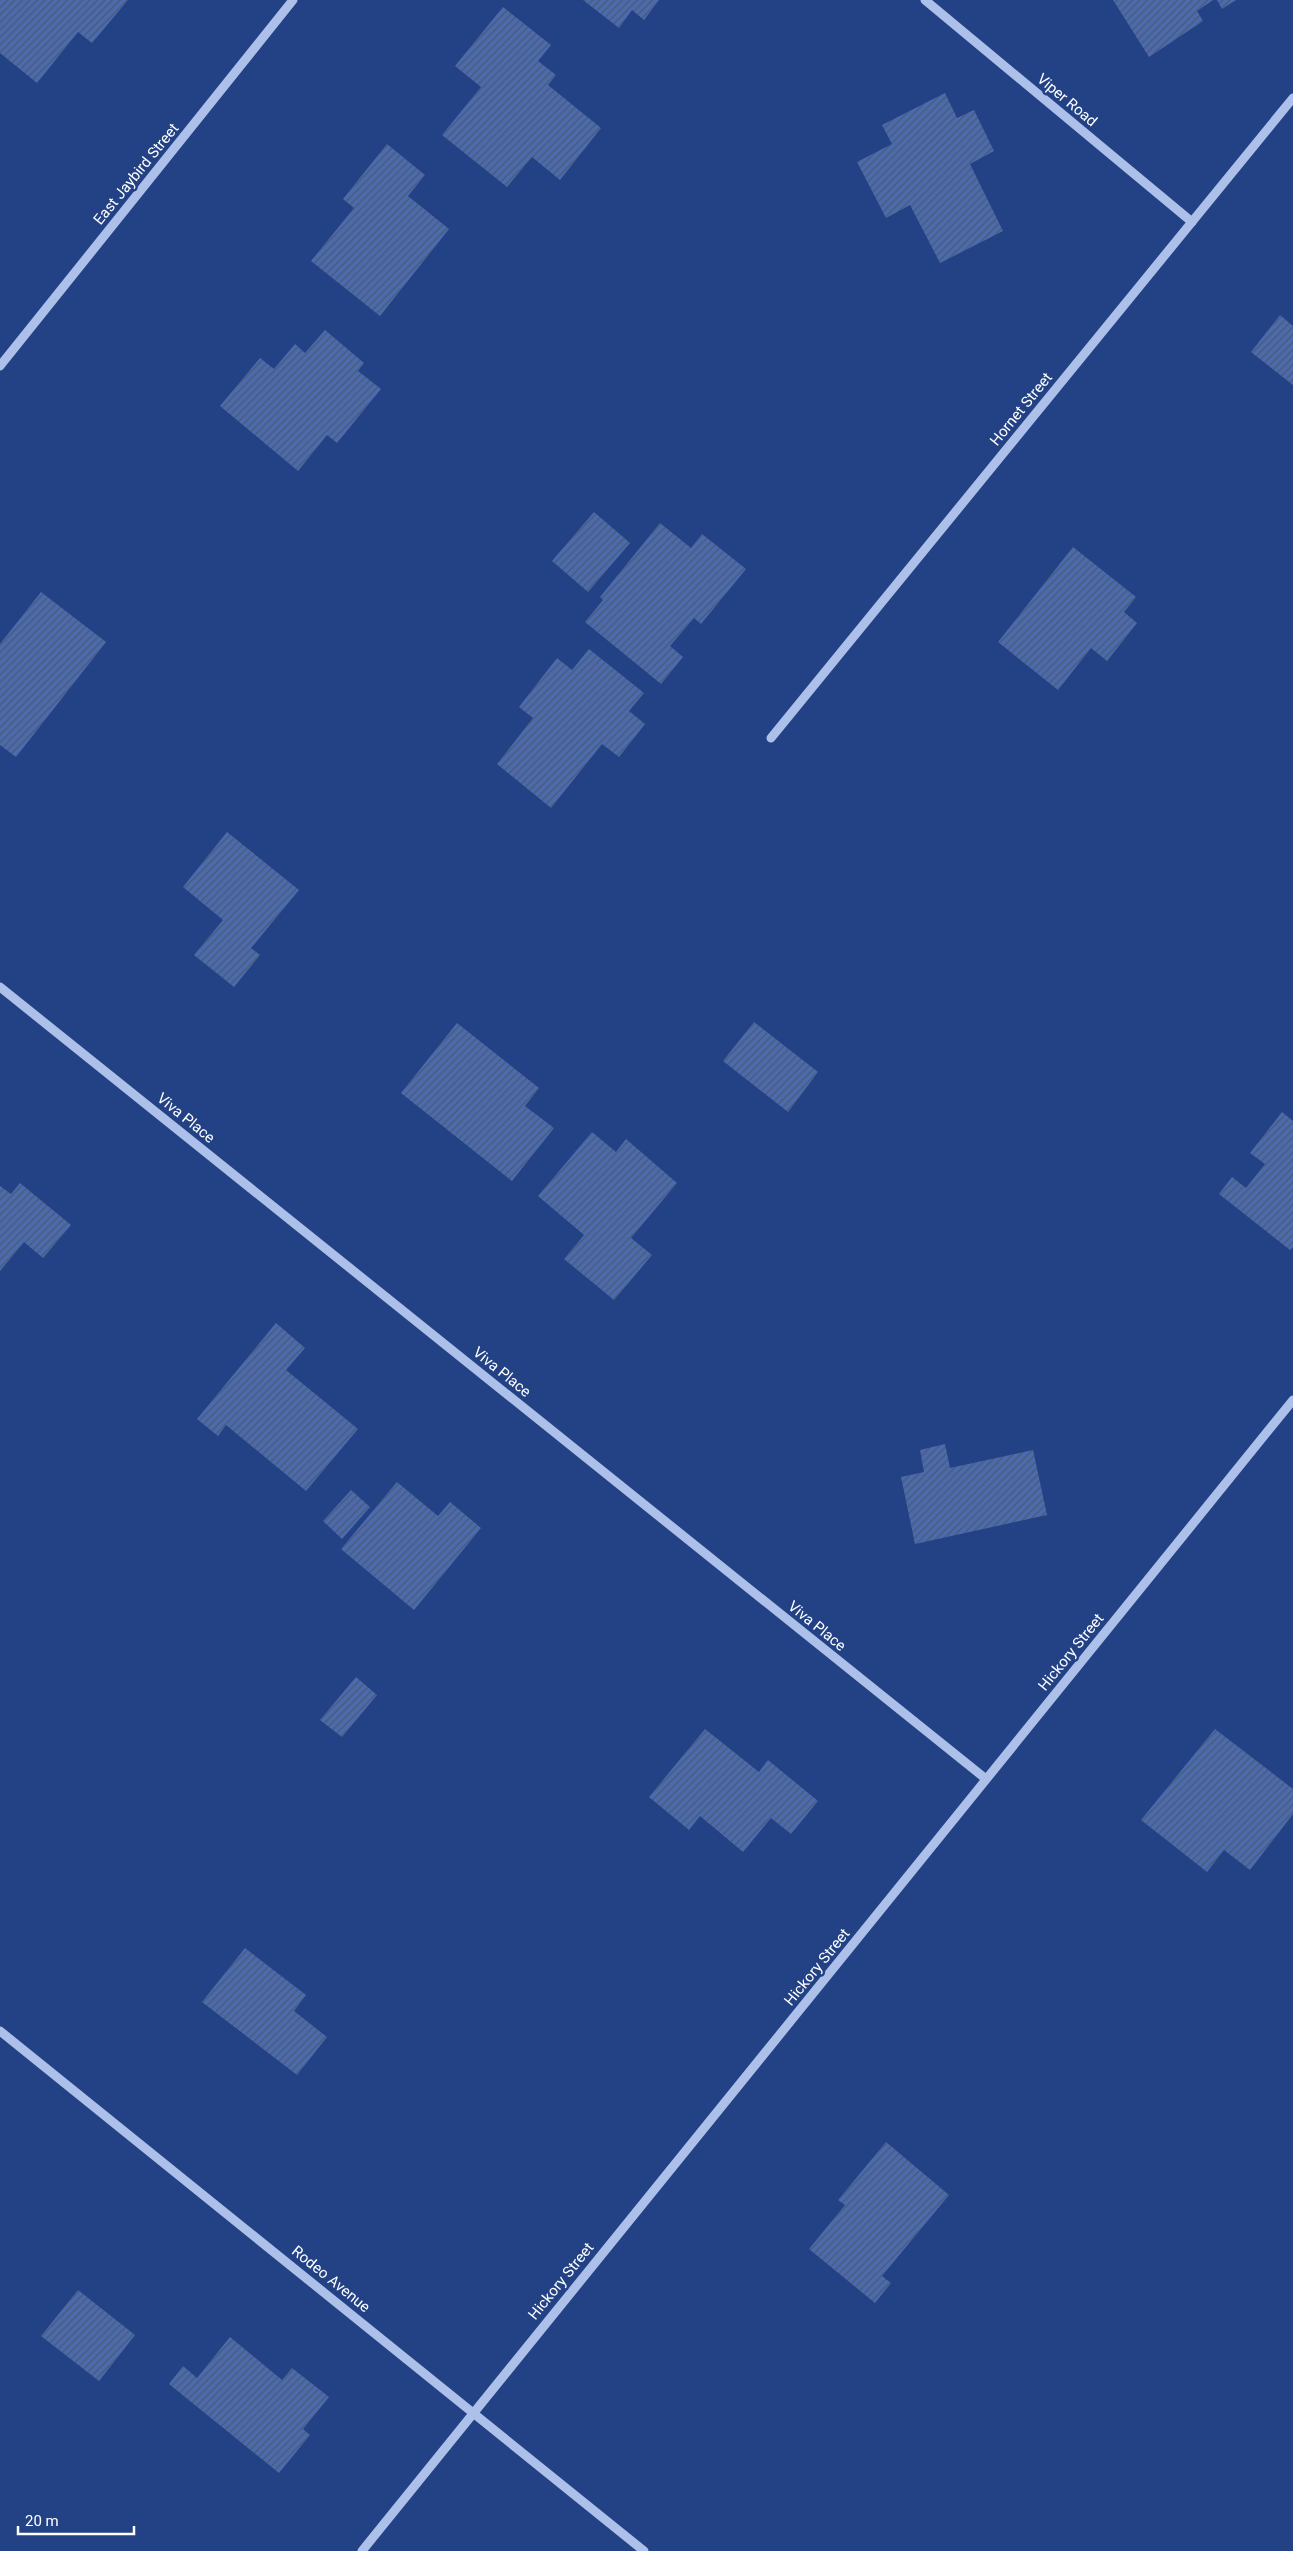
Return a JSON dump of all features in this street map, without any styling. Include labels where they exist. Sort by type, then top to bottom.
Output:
[{"type":"street","name":"East Jaybird Street","points":[[0,366],[293,0]]},
{"type":"street","name":"Viper Road","points":[[925,0],[1192,222]]},
{"type":"street","name":"Hornet Street","points":[[771,738],[1293,98]]},
{"type":"street","name":"Viva Place","points":[[0,986],[986,1780]]},
{"type":"street","name":"Hickory Street","points":[[362,2551],[1293,1400]]},
{"type":"street","name":"Rodeo Avenue","points":[[0,2031],[396,2349],[471,2414],[644,2551]]},
{"type":"building","points":[[0,0],[128,0],[92,43],[78,32],[37,83],[0,53]]},
{"type":"building","points":[[583,0],[659,0],[644,20],[632,10],[619,28]]},
{"type":"building","points":[[1113,0],[1213,0],[1197,11],[1203,21],[1149,57]]},
{"type":"building","points":[[1217,0],[1236,0],[1222,9]]},
{"type":"building","points":[[503,7],[551,45],[538,61],[556,75],[548,85],[601,128],[560,180],[532,157],[507,187],[442,135],[481,87],[455,66]]},
{"type":"building","points":[[945,93],[957,118],[974,110],[994,151],[970,164],[1003,231],[940,263],[910,205],[886,218],[857,162],[892,144],[882,125]]},
{"type":"building","points":[[387,144],[425,175],[408,196],[449,229],[380,316],[311,261],[354,208],[343,199]]},
{"type":"building","points":[[1280,315],[1293,326],[1293,385],[1251,352]]},
{"type":"building","points":[[325,330],[364,363],[358,371],[381,389],[337,443],[327,435],[298,471],[220,406],[260,358],[274,369],[295,344],[305,353]]},
{"type":"building","points":[[594,512],[630,543],[588,592],[552,561]]},
{"type":"building","points":[[660,523],[691,548],[702,534],[746,569],[701,624],[694,618],[670,646],[683,657],[661,684],[585,622],[603,600],[600,597]]},
{"type":"building","points":[[1073,547],[1136,597],[1124,612],[1137,623],[1107,661],[1091,648],[1058,690],[998,642]]},
{"type":"building","points":[[41,592],[106,642],[16,757],[0,745],[0,644]]},
{"type":"building","points":[[589,649],[644,693],[629,711],[645,724],[619,757],[602,744],[551,808],[497,764],[533,718],[519,707],[557,658],[572,670]]},
{"type":"building","points":[[227,832],[299,890],[251,948],[260,955],[234,987],[194,955],[223,920],[183,887]]},
{"type":"building","points":[[754,1022],[818,1072],[788,1112],[723,1061]]},
{"type":"building","points":[[457,1023],[539,1088],[525,1106],[554,1128],[512,1181],[401,1093]]},
{"type":"building","points":[[1282,1112],[1293,1121],[1293,1247],[1290,1250],[1219,1194],[1232,1177],[1246,1188],[1265,1164],[1250,1153]]},
{"type":"building","points":[[592,1132],[616,1152],[626,1139],[677,1183],[631,1238],[652,1255],[614,1300],[564,1259],[584,1235],[538,1196]]},
{"type":"building","points":[[20,1183],[71,1225],[43,1258],[24,1242],[0,1271],[0,1186],[11,1194]]},
{"type":"building","points":[[276,1323],[305,1348],[286,1370],[358,1429],[306,1491],[226,1425],[218,1436],[197,1419]]},
{"type":"building","points":[[945,1444],[950,1468],[1033,1450],[1047,1515],[915,1544],[901,1477],[924,1472],[920,1450]]},
{"type":"building","points":[[397,1482],[438,1516],[450,1502],[481,1528],[414,1610],[341,1549]]},
{"type":"building","points":[[351,1490],[370,1507],[342,1539],[323,1521]]},
{"type":"building","points":[[356,1677],[377,1695],[342,1737],[320,1720]]},
{"type":"building","points":[[705,1729],[759,1772],[768,1760],[818,1801],[791,1834],[771,1818],[743,1852],[700,1816],[689,1830],[649,1797]]},
{"type":"building","points":[[1215,1729],[1293,1789],[1293,1814],[1250,1870],[1224,1850],[1207,1872],[1141,1820]]},
{"type":"building","points":[[245,1948],[306,1995],[294,2011],[327,2037],[297,2075],[202,2002]]},
{"type":"building","points":[[886,2142],[949,2195],[882,2276],[891,2283],[875,2303],[809,2249],[845,2205],[838,2200]]},
{"type":"building","points":[[78,2290],[135,2335],[99,2381],[41,2336]]},
{"type":"building","points":[[230,2337],[282,2380],[292,2368],[329,2397],[303,2429],[310,2435],[279,2473],[169,2384],[183,2366],[197,2378]]}]
